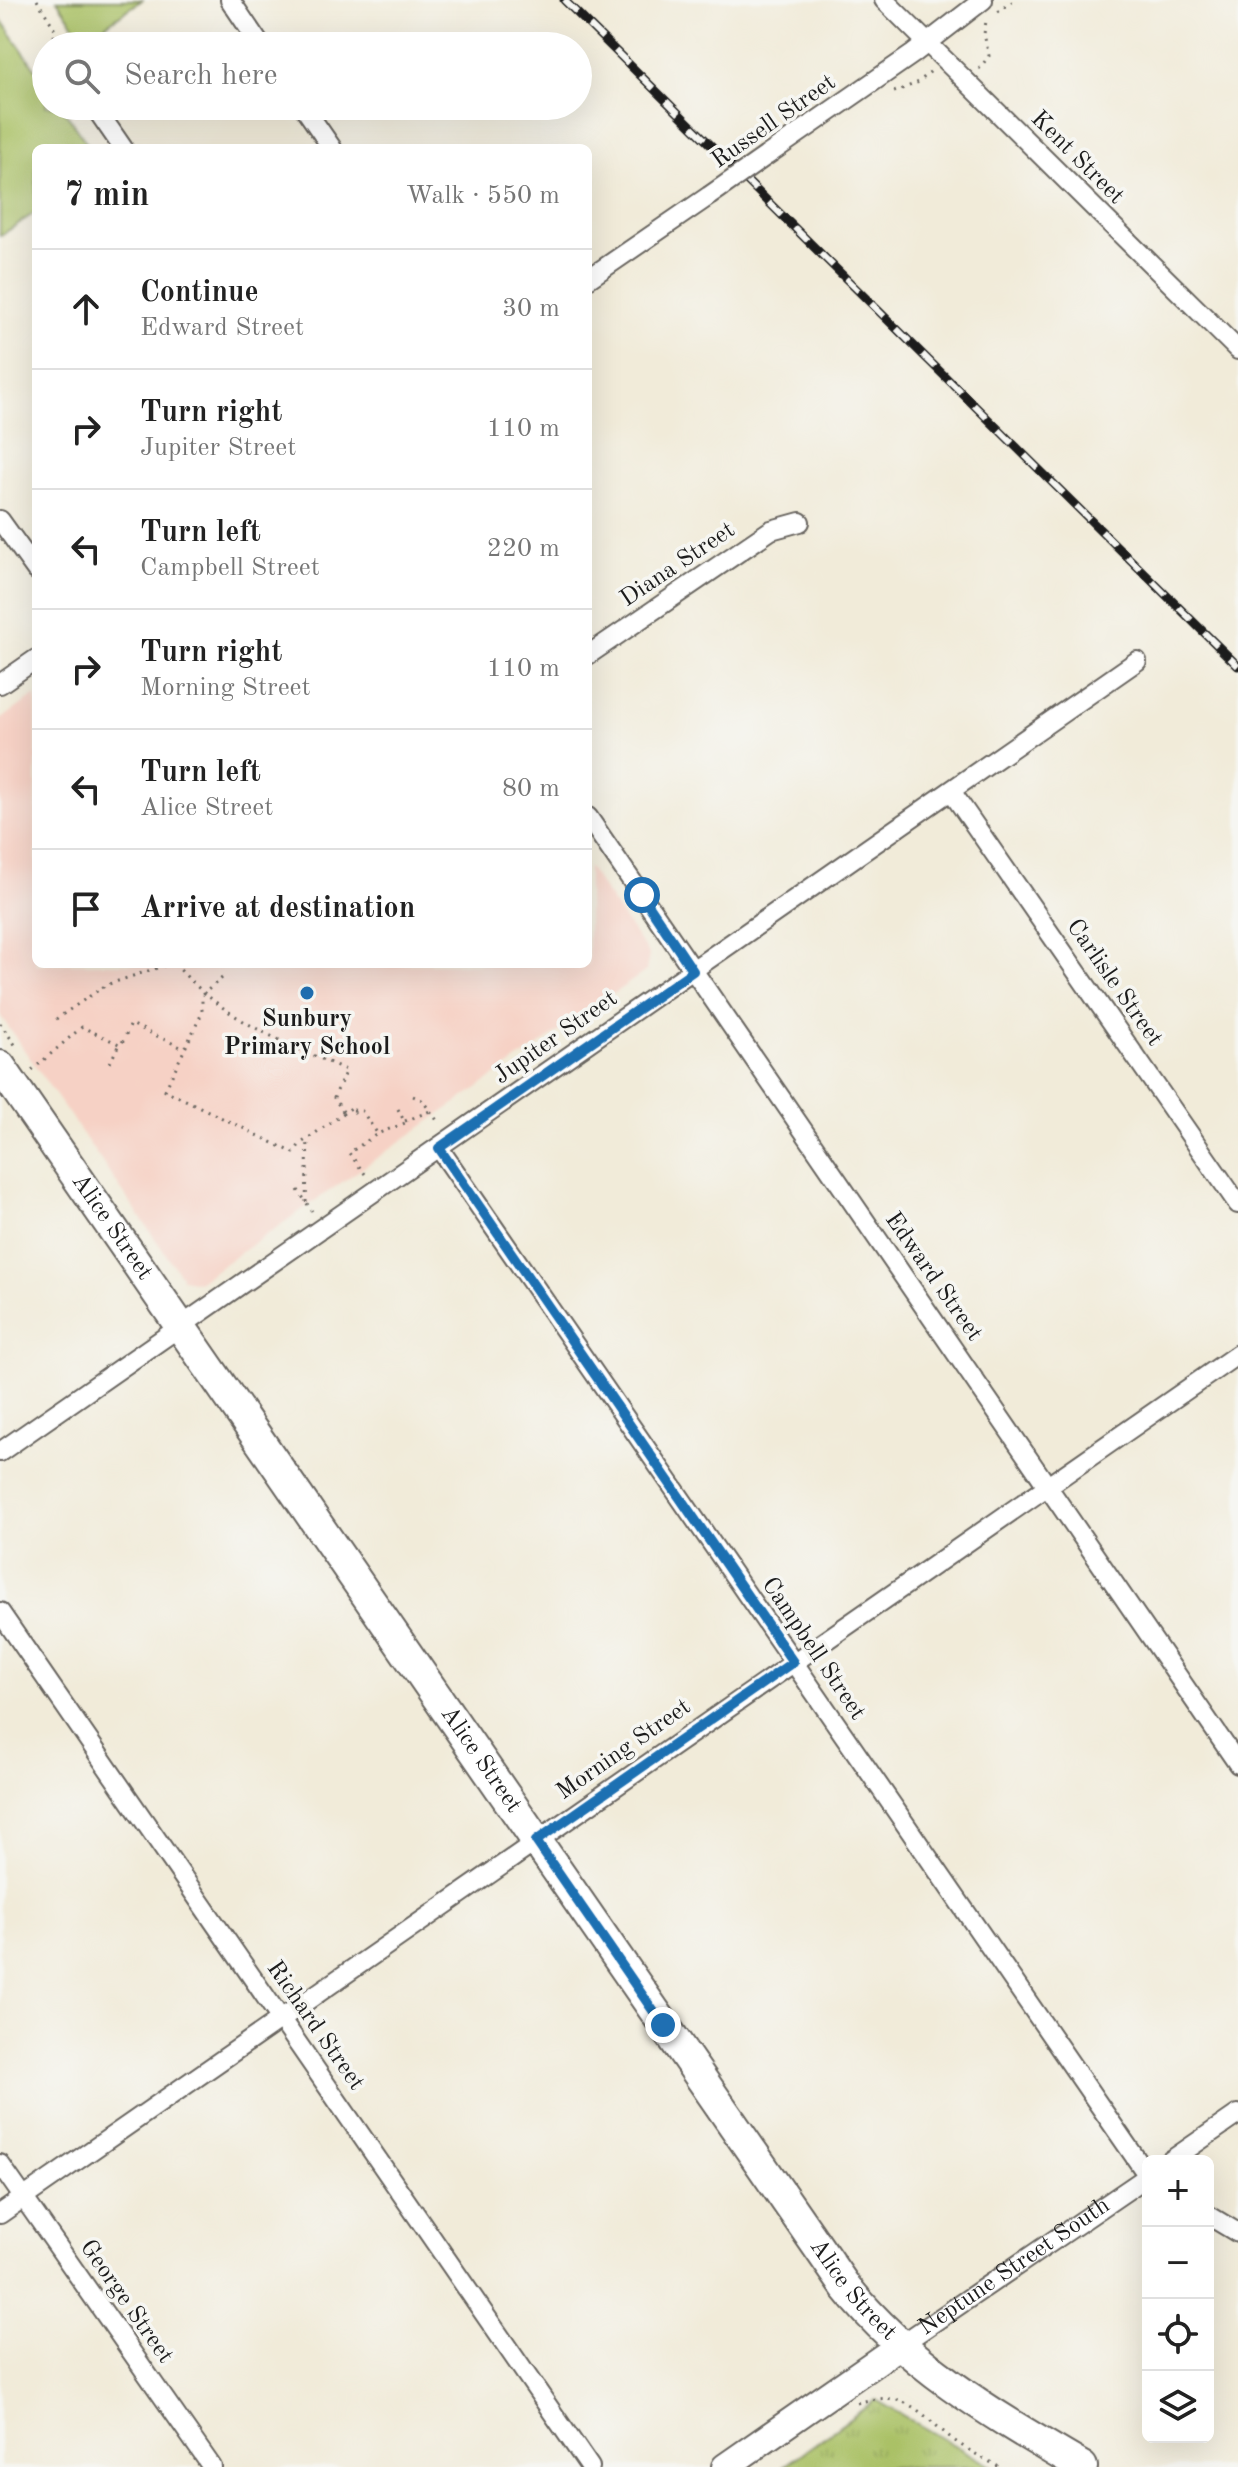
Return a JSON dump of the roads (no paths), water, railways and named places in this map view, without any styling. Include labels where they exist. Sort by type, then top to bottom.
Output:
[{"type":"main road","name":"Alice Street","points":[[0,1066],[845,2286],[899,2346],[969,2399],[1082,2467]]},
{"type":"street","points":[[230,0],[252,32]]},
{"type":"street","name":"Kent Street","points":[[884,0],[1238,350]]},
{"type":"street","name":"Russell Street","points":[[592,276],[927,43],[983,0]]},
{"type":"street","points":[[104,120],[120,144]]},
{"type":"street","points":[[313,120],[329,144]]},
{"type":"street","points":[[0,520],[32,564]]},
{"type":"street","name":"Diana Street","points":[[592,652],[771,530],[800,522]]},
{"type":"street","name":"Jupiter Street","points":[[0,1452],[1137,661]]},
{"type":"street","points":[[0,684],[32,662]]},
{"type":"street","name":"Carlisle Street","points":[[951,791],[1238,1204]]},
{"type":"street","name":"Edward Street","points":[[592,823],[1238,1764]]},
{"type":"street","name":"Campbell Street","points":[[439,1148],[1142,2167]]},
{"type":"street","name":"Morning Street","points":[[0,2214],[1238,1354]]},
{"type":"street","name":"Richard Street","points":[[0,1612],[590,2467]]},
{"type":"street","points":[[1179,2155],[1238,2114]]},
{"type":"street","name":"George Street","points":[[0,2164],[212,2467]]},
{"type":"street","name":"Neptune Street South","points":[[725,2467],[1142,2180]]},
{"type":"street","points":[[1214,2219],[1238,2233]]},
{"type":"railway","points":[[564,0],[1238,666]]},
{"type":"place","name":"Sunbury Primary School","points":[[307,993]]}]
